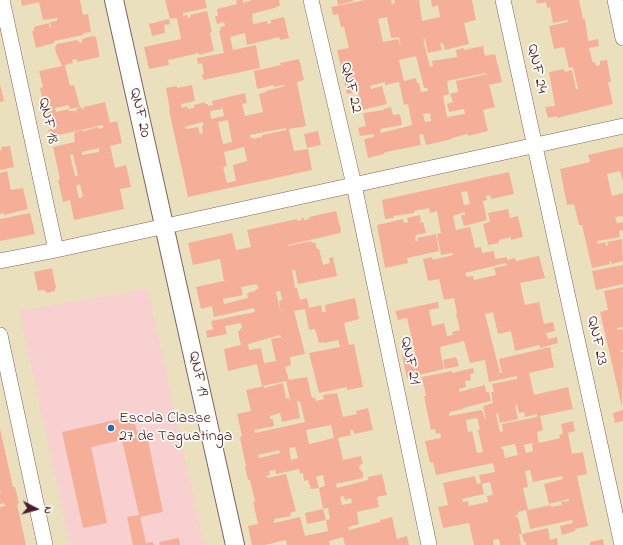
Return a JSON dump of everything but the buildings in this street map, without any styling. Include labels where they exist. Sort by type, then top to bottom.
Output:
[{"type":"street","name":"QNF 18","points":[[2,0],[56,250]]},
{"type":"street","name":"QNF 20","points":[[114,0],[165,226]]},
{"type":"street","name":"QNF 22","points":[[311,0],[354,185]]},
{"type":"street","name":"QNF 24","points":[[503,0],[534,146]]},
{"type":"street","points":[[615,0],[623,38]]},
{"type":"street","points":[[0,261],[623,126]]},
{"type":"street","name":"QNF 23","points":[[534,146],[622,545]]},
{"type":"street","name":"QNF 21","points":[[354,185],[429,545]]},
{"type":"street","name":"QNF 19","points":[[165,226],[235,545]]},
{"type":"street","points":[[0,335],[45,545]]},
{"type":"shaded area","name":"Escola Classe 27 de Taguatinga","points":[[148,289],[204,545],[70,545],[19,311]]},
{"type":"place","name":"Escola Classe 27 de Taguatinga","points":[[111,428]]}]
